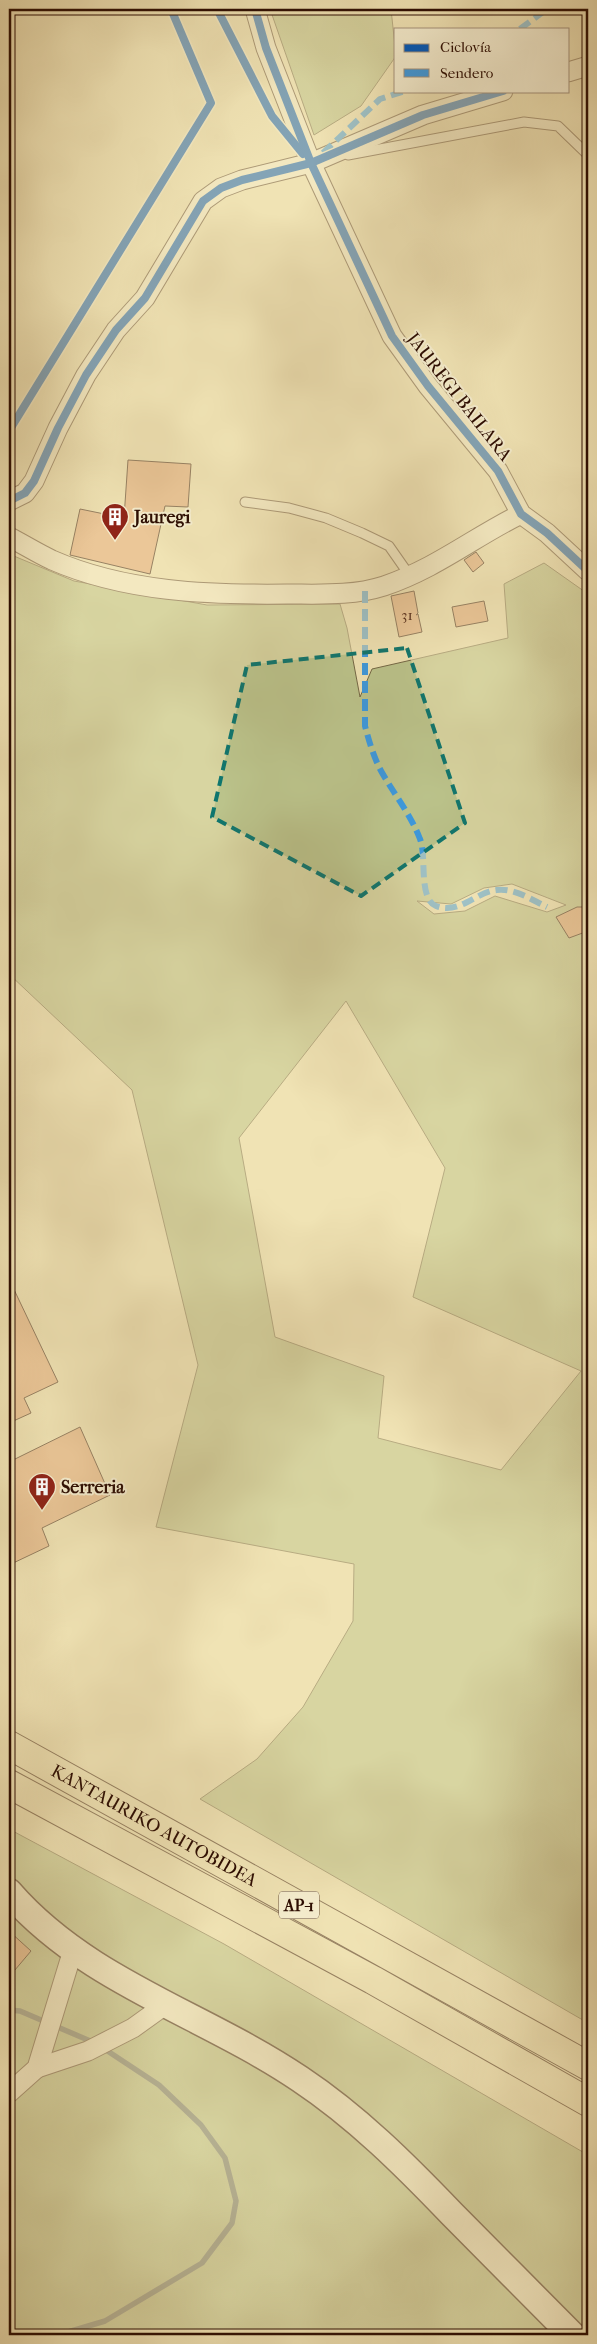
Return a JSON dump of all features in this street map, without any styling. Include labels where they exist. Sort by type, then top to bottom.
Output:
[{"type":"highway","name":"KANTAURIKO AUTOBIDEA","points":[[9,1745],[588,2066]]},
{"type":"highway","name":"KANTAURIKO AUTOBIDEA","points":[[9,1784],[374,1980],[588,2102]]},
{"type":"main road","points":[[9,1892],[41,1927],[73,1950],[165,2005],[268,2059],[339,2107],[405,2166],[572,2335]]},
{"type":"street","name":"JAUREGI BAILARA","points":[[255,9],[266,48],[311,163],[392,336],[428,386],[498,471],[522,514],[547,533],[588,571]]},
{"type":"street","points":[[570,71],[588,66]]},
{"type":"street","points":[[9,501],[25,493],[34,481],[58,428],[86,375],[116,330],[145,298],[203,201],[221,188],[242,180],[311,163],[423,115],[500,92]]},
{"type":"street","points":[[9,537],[53,560],[92,574],[162,588],[233,594],[334,594],[365,592],[410,576],[442,561],[498,525],[522,514]]},
{"type":"street","points":[[37,2068],[73,1950]]},
{"type":"street","points":[[9,2093],[37,2068],[88,2051],[133,2028],[165,2005]]},
{"type":"lane","points":[[311,163],[400,144],[524,122],[558,126],[588,154]]},
{"type":"lane","points":[[245,502],[308,513],[362,532],[389,546],[410,576]]},
{"type":"highlighted area","points":[[407,648],[465,823],[361,896],[212,817],[247,665]]},
{"type":"green space","points":[[270,9],[391,9],[394,59],[361,106],[314,135]]},
{"type":"green space","points":[[9,554],[74,581],[207,605],[340,604],[347,628],[360,697],[372,669],[508,638],[504,584],[544,563],[588,594],[588,2023],[200,1799],[257,1759],[303,1707],[353,1621],[354,1564],[156,1527],[198,1365],[132,1090],[9,974]],"holes":[[[512,884],[566,905],[547,912],[495,896],[465,911],[434,914],[417,901],[451,904],[484,888]],[[346,1001],[445,1168],[413,1297],[581,1371],[501,1470],[378,1438],[384,1376],[275,1337],[239,1138]]]},
{"type":"green space","points":[[9,1829],[224,1944],[588,2155],[588,2335],[9,2335]]},
{"type":"building","points":[[128,460],[191,464],[188,507],[165,506],[150,574],[70,555],[80,509],[124,518]]},
{"type":"building","points":[[476,552],[484,563],[473,572],[464,560]]},
{"type":"building","points":[[414,591],[418,613],[416,615],[418,614],[422,632],[399,637],[391,596]]},
{"type":"building","points":[[484,601],[488,621],[456,627],[452,607]]},
{"type":"building","points":[[577,907],[588,907],[588,931],[569,938],[556,917]]},
{"type":"building","points":[[9,1279],[58,1382],[24,1398],[31,1413],[9,1423]]},
{"type":"building","name":"Serreria","points":[[80,1427],[110,1495],[42,1528],[49,1546],[9,1565],[9,1462]]},
{"type":"building","points":[[9,1931],[31,1951],[9,1977]]},
{"type":"waterway","points":[[9,2010],[20,2011],[95,2043]]},
{"type":"waterway","points":[[58,2335],[105,2321],[202,2263],[232,2223],[236,2201],[225,2158],[201,2125],[159,2085],[103,2048]]},
{"type":"marked path","points":[[521,28],[547,9]]},
{"type":"marked path","points":[[323,153],[380,99],[402,92]]},
{"type":"marked path","points":[[365,591],[365,726],[371,748],[380,769],[411,820],[420,839],[425,886],[430,902],[436,906],[453,908],[489,892],[504,890],[523,895],[547,907]]},
{"type":"cycle path","points":[[9,431],[211,103],[171,9]]},
{"type":"cycle path","points":[[217,9],[272,116],[303,154]]},
{"type":"cycle path","points":[[255,9],[266,48],[311,163],[392,336],[428,386],[498,471],[521,514],[547,533],[588,571]]},
{"type":"cycle path","points":[[9,501],[25,493],[34,481],[58,428],[86,375],[116,330],[145,298],[203,201],[221,188],[242,180],[311,163],[423,115],[500,92]]},
{"type":"place","name":"Jauregi","points":[[115,541]]},
{"type":"place","name":"Serreria","points":[[42,1511]]}]
